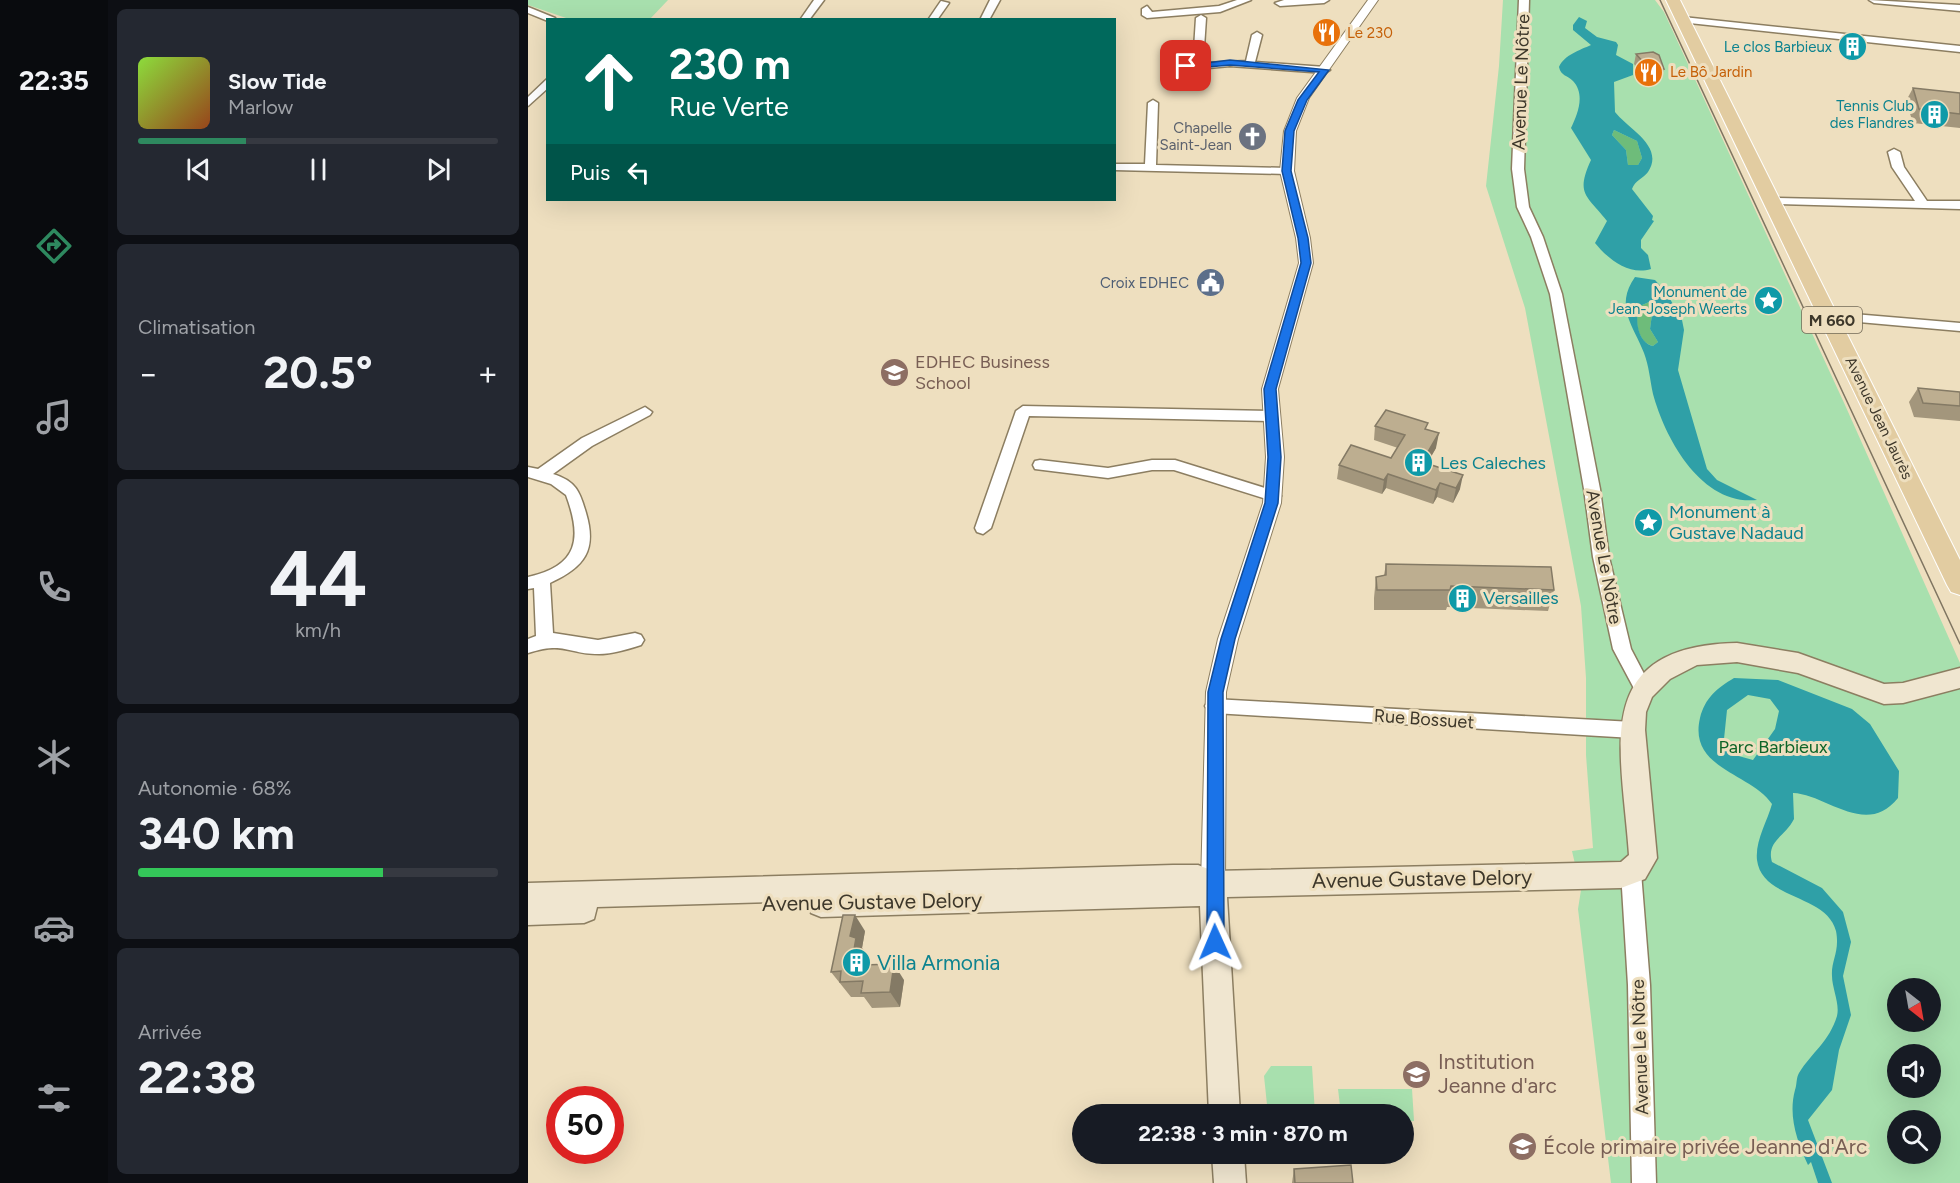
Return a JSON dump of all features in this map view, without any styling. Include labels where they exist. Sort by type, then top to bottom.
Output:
[{"type":"main road","name":"Avenue Jean Jaurès","points":[[1673,0],[1686,20]]},
{"type":"main road","name":"Avenue Jean Jaurès","points":[[1679,0],[1703,57],[1960,585]]},
{"type":"main road","points":[[1643,689],[1659,674],[1679,662],[1704,655],[1728,654],[1756,655],[1791,661],[1888,694],[1960,678]]},
{"type":"main road","name":"Avenue Le Nôtre","points":[[1631,872],[1640,865],[1643,858],[1633,730],[1634,709],[1643,689]]},
{"type":"main road","name":"Avenue Gustave Delory","points":[[528,896],[1190,878],[1198,878],[1213,884],[1613,876],[1631,872]]},
{"type":"main road","points":[[1213,884],[1224,1104]]},
{"type":"main road","name":"Avenue Gustave Delory","points":[[528,912],[1199,893],[1213,884]]},
{"type":"main road","points":[[1229,1164],[1230,1183]]},
{"type":"street","points":[[806,18],[819,0]]},
{"type":"street","points":[[985,18],[995,0]]},
{"type":"street","points":[[1146,9],[1147,15],[1208,11],[1246,0]]},
{"type":"street","points":[[1280,3],[1324,0]]},
{"type":"street","points":[[1213,884],[1214,705],[1228,639],[1266,527],[1273,496],[1275,457],[1270,416],[1272,381],[1306,263],[1303,238],[1287,171],[1288,142],[1294,117],[1304,98],[1373,0]]},
{"type":"street","name":"Avenue Le Nôtre","points":[[1524,0],[1518,169],[1523,207],[1537,237],[1556,294],[1592,489],[1600,557],[1623,649],[1643,689]]},
{"type":"street","points":[[1874,0],[1960,8]]},
{"type":"street","points":[[933,18],[944,3]]},
{"type":"street","points":[[528,10],[547,18]]},
{"type":"street","points":[[1198,64],[1201,18]]},
{"type":"street","points":[[1686,20],[1960,49]]},
{"type":"street","points":[[1250,64],[1257,36]]},
{"type":"street","points":[[1180,69],[1198,64],[1250,64],[1324,70]]},
{"type":"street","points":[[528,103],[546,83]]},
{"type":"street","points":[[1150,167],[1153,103]]},
{"type":"street","points":[[1894,152],[1898,167],[1923,204]]},
{"type":"street","points":[[1116,167],[1287,171]]},
{"type":"street","points":[[1774,201],[1960,205]]},
{"type":"street","points":[[1830,316],[1960,327]]},
{"type":"street","points":[[983,528],[1023,411],[1270,416]]},
{"type":"street","points":[[534,473],[645,412]]},
{"type":"street","points":[[1040,465],[1068,470],[1115,473],[1152,465],[1175,465],[1273,496]]},
{"type":"street","points":[[534,473],[558,481],[573,493],[584,538],[579,550],[568,564],[535,582],[545,640]]},
{"type":"street","points":[[528,646],[545,640],[558,639],[598,647],[635,640]]},
{"type":"street","name":"Rue Bossuet","points":[[1214,705],[1633,730]]},
{"type":"street","name":"Avenue Le Nôtre","points":[[1631,872],[1639,985],[1644,1183]]},
{"type":"green space","points":[[528,0],[668,0],[651,18],[566,18],[528,5]]},
{"type":"green space","name":"Parc Barbieux","points":[[1503,0],[1655,0],[1664,12],[1845,405],[1960,663],[1960,1183],[1611,1183],[1578,909],[1581,890],[1572,851],[1593,848],[1586,755],[1586,678],[1581,606],[1525,308],[1486,186],[1499,66]]},
{"type":"green space","points":[[1614,130],[1637,141],[1642,158],[1638,165],[1628,165],[1626,150],[1612,135]]},
{"type":"green space","points":[[1649,302],[1653,307],[1650,329],[1658,342],[1653,346],[1643,340],[1637,323],[1640,306]]},
{"type":"green space","points":[[1271,1066],[1312,1066],[1314,1104],[1267,1104],[1264,1076]]},
{"type":"green space","points":[[1338,1089],[1412,1089],[1413,1104],[1340,1104]]},
{"type":"water","points":[[1579,17],[1587,21],[1585,28],[1597,37],[1616,42],[1618,45],[1616,55],[1633,64],[1633,75],[1614,82],[1615,112],[1643,139],[1652,154],[1652,163],[1648,172],[1632,189],[1653,216],[1654,221],[1641,240],[1641,248],[1648,255],[1651,269],[1635,270],[1620,265],[1595,243],[1607,221],[1589,200],[1584,188],[1586,172],[1591,160],[1571,128],[1579,105],[1579,92],[1573,81],[1563,74],[1559,67],[1568,56],[1591,45],[1573,30],[1573,25]],"holes":[[[1614,130],[1637,141],[1642,158],[1638,165],[1628,165],[1626,150],[1612,135]]]},
{"type":"water","points":[[1635,277],[1655,280],[1666,292],[1682,320],[1684,330],[1678,370],[1707,469],[1717,480],[1757,500],[1737,499],[1719,492],[1703,481],[1688,466],[1676,448],[1659,411],[1646,358],[1628,316],[1626,298]],"holes":[[[1649,302],[1653,307],[1650,329],[1658,342],[1653,346],[1648,344],[1641,335],[1637,317],[1640,306]]]},
{"type":"water","points":[[1734,678],[1778,680],[1852,709],[1870,724],[1899,771],[1898,798],[1886,809],[1873,814],[1846,811],[1806,795],[1793,793],[1794,819],[1774,844],[1771,855],[1772,862],[1822,888],[1843,912],[1851,942],[1843,976],[1851,1015],[1839,1050],[1832,1090],[1808,1120],[1832,1183],[1818,1183],[1811,1162],[1808,1165],[1797,1138],[1793,1119],[1793,1100],[1798,1075],[1830,1033],[1837,1016],[1832,976],[1837,945],[1836,931],[1830,919],[1821,910],[1770,883],[1761,873],[1757,860],[1758,846],[1772,804],[1762,793],[1724,768],[1703,749],[1699,735],[1702,711],[1712,694]],"holes":[[[1748,695],[1770,699],[1779,711],[1775,729],[1753,760],[1735,755],[1724,739],[1727,710]]]},
{"type":"building","points":[[1653,52],[1659,55],[1664,69],[1657,70],[1639,66],[1643,62],[1636,54]]},
{"type":"building","points":[[1913,88],[1960,93],[1960,114],[1919,109]]},
{"type":"building","points":[[1918,388],[1960,392],[1960,406],[1923,403]]},
{"type":"building","points":[[1386,410],[1428,423],[1425,429],[1439,433],[1422,462],[1463,475],[1456,488],[1440,483],[1436,490],[1388,474],[1384,480],[1339,465],[1351,445],[1391,458],[1405,435],[1375,426]]},
{"type":"building","points":[[1386,564],[1551,567],[1554,590],[1451,586],[1450,590],[1377,590],[1376,577],[1386,575]]},
{"type":"building","points":[[843,915],[855,915],[850,936],[856,938],[853,955],[859,958],[862,965],[894,964],[890,992],[861,993],[863,981],[840,982],[841,971],[831,972]]},
{"type":"building","points":[[1351,1165],[1353,1183],[1295,1183],[1294,1169]]},
{"type":"tram line","points":[[1660,0],[1960,644]]},
{"type":"place","name":"Le 230","points":[[1326,33]]},
{"type":"place","name":"Le clos Barbieux","points":[[1853,47]]},
{"type":"place","name":"Le Bô Jardin","points":[[1649,72]]},
{"type":"place","name":"Tennis Club des Flandres","points":[[1935,115]]},
{"type":"place","name":"Chapelle Saint-Jean","points":[[1253,137]]},
{"type":"place","name":"Croix EDHEC","points":[[1210,283]]},
{"type":"place","name":"Monument de Jean-Joseph Weerts","points":[[1768,301]]},
{"type":"place","name":"EDHEC Business School","points":[[894,372]]},
{"type":"place","name":"Les Caleches","points":[[1419,463]]},
{"type":"place","name":"Monument à Gustave Nadaud","points":[[1648,522]]},
{"type":"place","name":"Versailles","points":[[1462,598]]},
{"type":"place","name":"Villa Armonia","points":[[856,963]]},
{"type":"place","name":"Institution Jeanne d'arc","points":[[1417,1074]]},
{"type":"place","name":"École primaire privée Jeanne d'Arc","points":[[1522,1147]]},
{"type":"route","points":[[1186,66],[1230,63],[1324,70],[1303,100],[1290,131],[1286,164],[1303,238],[1306,263],[1269,396],[1275,457],[1272,503],[1228,639],[1214,705],[1215,942]]}]
